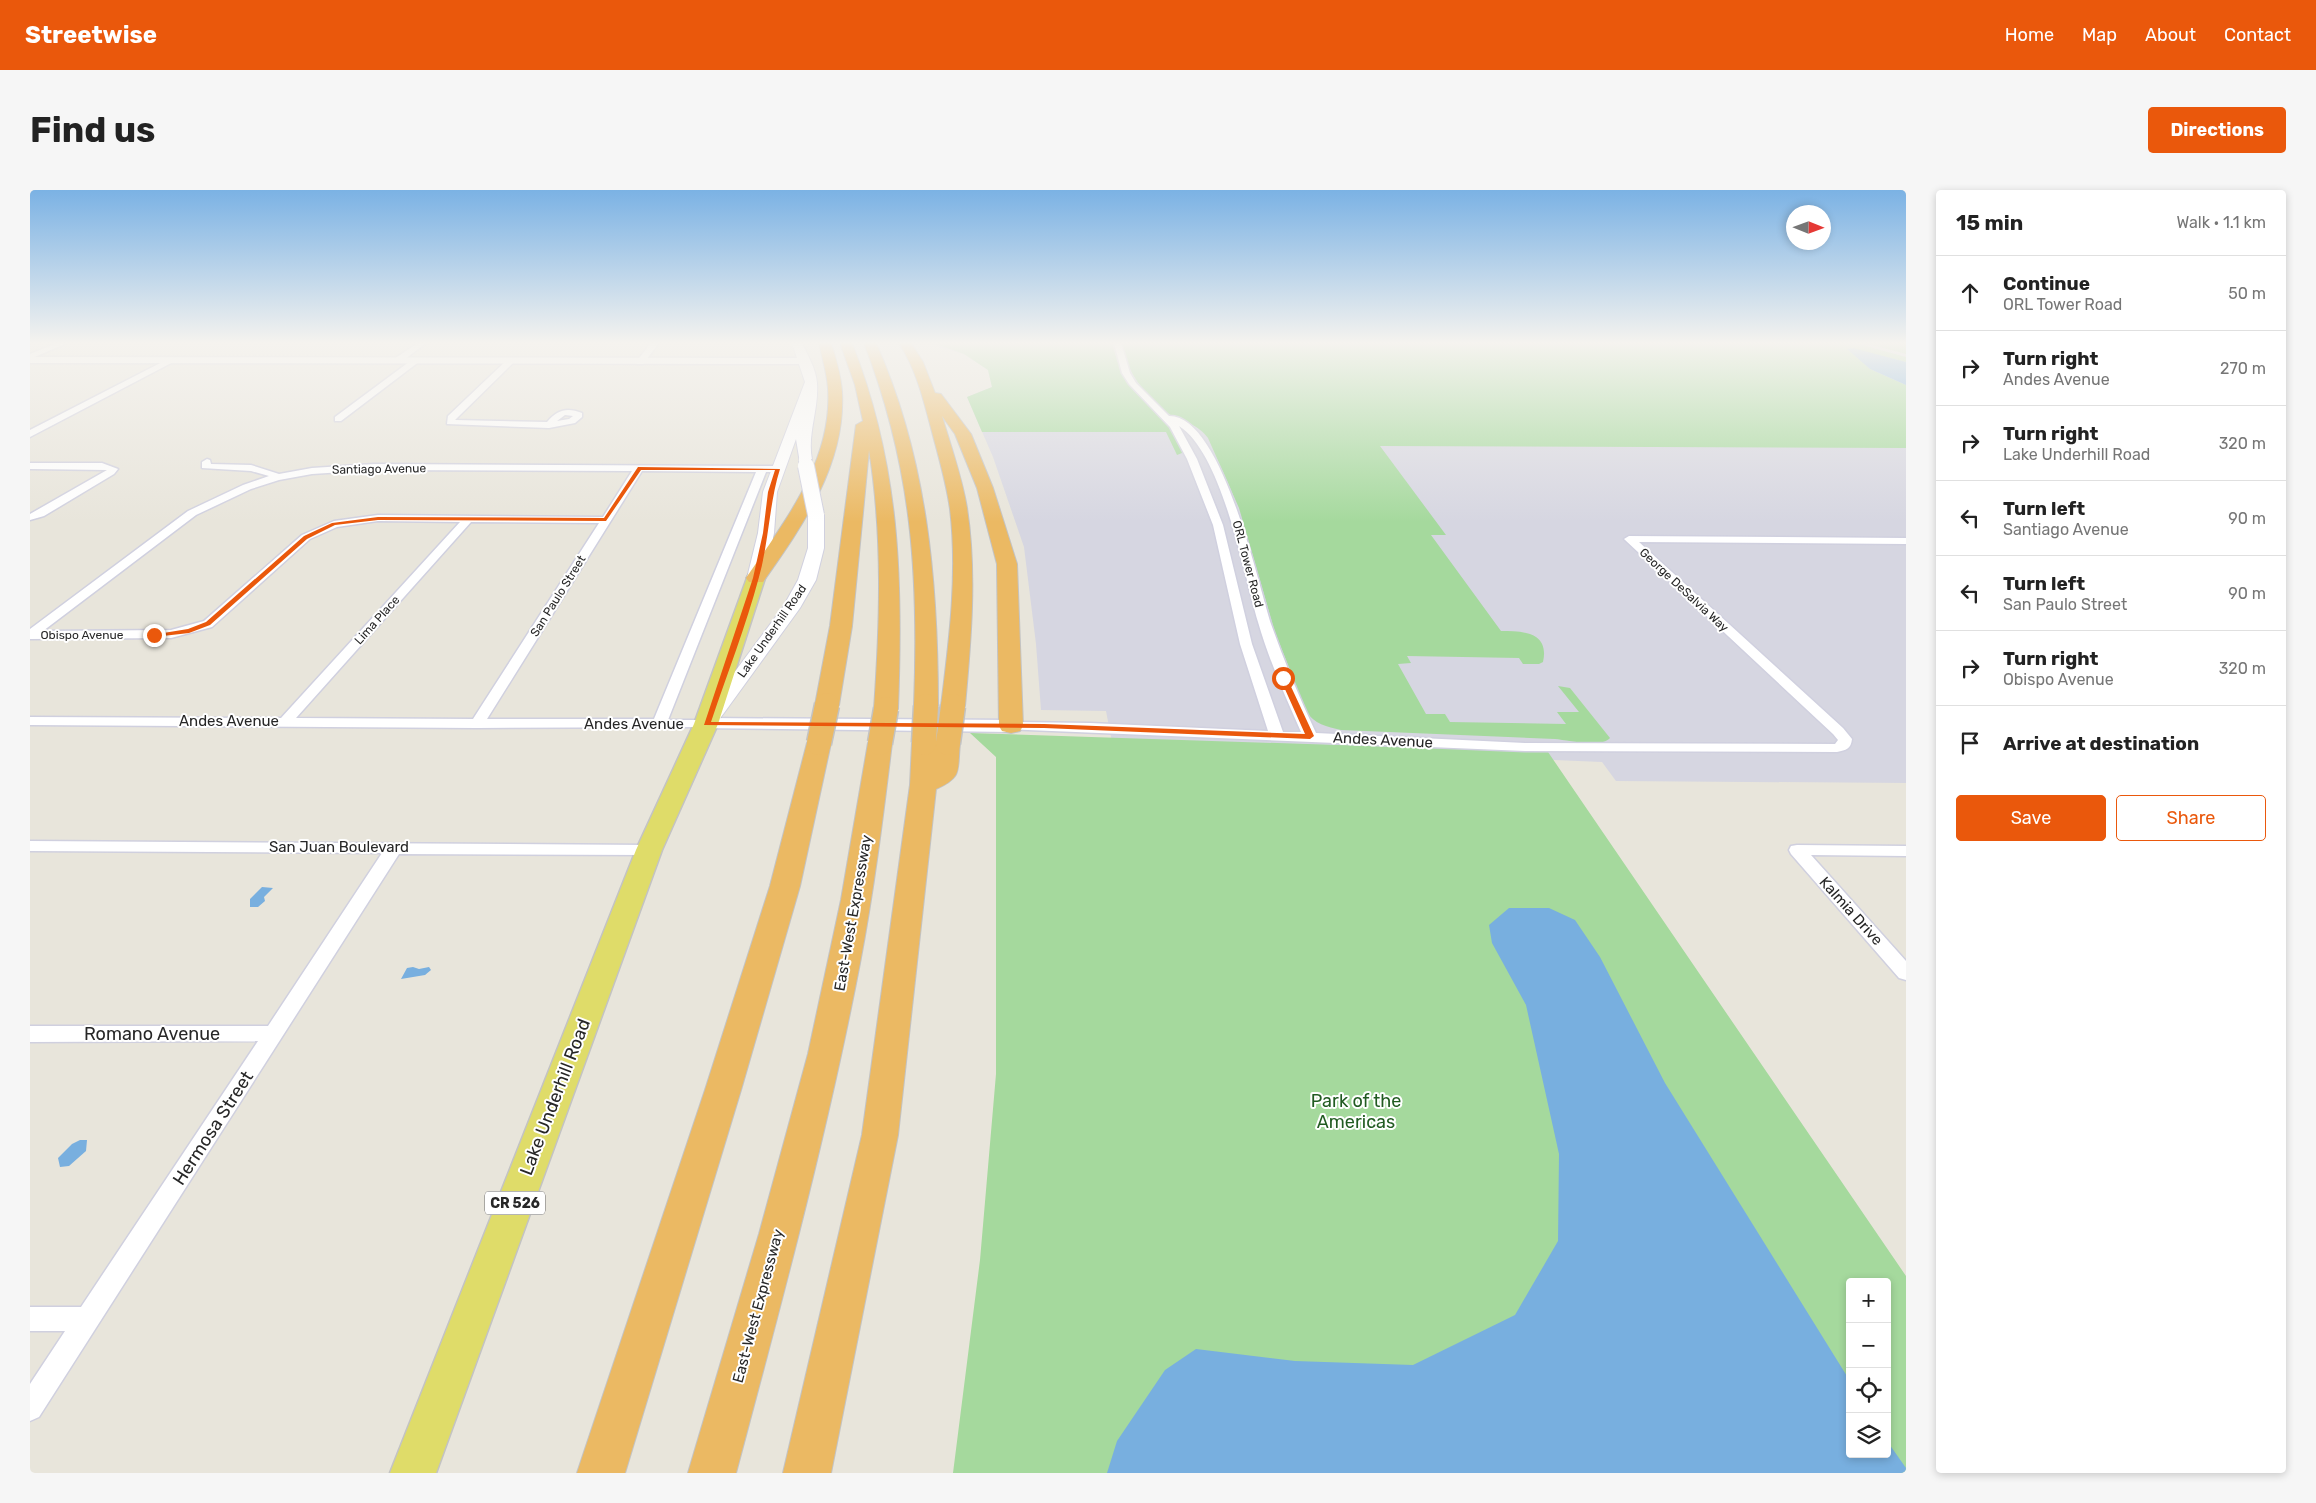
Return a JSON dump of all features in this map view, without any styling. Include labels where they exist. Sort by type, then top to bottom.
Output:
[{"type":"highway","points":[[756,578],[810,497],[824,470],[833,439],[834,403]]},
{"type":"highway","name":"East-West Expressway","points":[[712,1473],[808,1126],[860,885],[886,709],[890,644],[889,582],[878,451],[866,403]]},
{"type":"highway","points":[[807,1473],[880,1135],[923,785],[944,776],[926,706],[928,608],[908,461],[893,403]]},
{"type":"highway","points":[[932,403],[951,472],[960,522],[961,610],[953,706],[936,743]]},
{"type":"highway","points":[[941,403],[963,434],[985,488],[1007,564],[1011,726]]},
{"type":"highway","points":[[601,1473],[708,1138],[785,886],[819,743],[841,626],[862,430],[868,412]]},
{"type":"main road","name":"Lake Underhill Road","points":[[413,1473],[649,850],[706,724],[756,578],[766,533],[770,469],[802,403]]},
{"type":"main road","name":"Lake Underhill Road","points":[[706,724],[791,608],[807,580],[816,548],[816,515],[805,460],[802,432],[810,403]]},
{"type":"street","points":[[30,434],[90,403]]},
{"type":"street","points":[[338,419],[360,403]]},
{"type":"street","points":[[467,403],[451,418],[450,422],[549,425]]},
{"type":"street","name":"ORL Tower Road","points":[[1151,403],[1177,431],[1192,459],[1213,510],[1246,644],[1277,735]]},
{"type":"street","name":"ORL Tower Road","points":[[1160,412],[1194,432],[1209,459],[1234,513],[1246,550],[1264,621],[1283,678],[1310,736]]},
{"type":"street","points":[[1192,459],[1209,459]]},
{"type":"street","points":[[207,462],[205,466],[257,469],[277,477]]},
{"type":"street","points":[[30,466],[102,466],[113,469],[111,472],[40,514],[30,517]]},
{"type":"street","name":"Santiago Avenue","points":[[30,635],[192,513],[247,487],[277,477],[327,470],[374,467],[770,469]]},
{"type":"street","name":"San Paulo Street","points":[[477,724],[639,468]]},
{"type":"street","name":"Lake Underhill Road","points":[[659,724],[770,469]]},
{"type":"street","name":"Obispo Avenue","points":[[30,635],[154,635],[189,631],[208,624],[306,537],[321,528],[334,524],[363,519],[606,520]]},
{"type":"street","name":"Lima Place","points":[[286,721],[468,519]]},
{"type":"street","name":"George DeSalvia Way","points":[[1837,748],[1844,745],[1845,739],[1838,731],[1629,539],[1906,541]]},
{"type":"street","points":[[1223,549],[1246,550]]},
{"type":"street","name":"Andes Avenue","points":[[30,721],[1011,726],[1310,736],[1526,747],[1837,748]]},
{"type":"street","name":"San Juan Boulevard","points":[[30,846],[649,850]]},
{"type":"street","name":"Hermosa Street","points":[[30,1408],[395,847]]},
{"type":"street","name":"Kalmia Drive","points":[[1906,851],[1797,850],[1906,973]]},
{"type":"street","name":"Romano Avenue","points":[[30,1034],[274,1033]]},
{"type":"street","points":[[30,1319],[88,1319]]},
{"type":"shaded area","points":[[970,403],[1906,403],[1906,783],[1616,781],[1602,762],[1112,742],[1106,711],[1041,710],[1036,644],[1024,547],[993,457]]},
{"type":"green space","points":[[970,403],[1147,403],[1176,433],[1182,453],[1177,455],[1166,432],[982,432]]},
{"type":"green space","points":[[1156,403],[1906,403],[1906,448],[1380,446],[1446,535],[1431,535],[1501,631],[1517,631],[1532,635],[1542,644],[1544,652],[1543,662],[1539,664],[1523,664],[1519,658],[1407,656],[1411,663],[1398,664],[1426,714],[1445,714],[1450,722],[1566,724],[1557,712],[1579,712],[1558,686],[1570,688],[1610,738],[1600,743],[1592,743],[1555,739],[1341,730],[1326,726],[1313,719],[1306,711],[1275,632],[1239,508],[1208,438],[1200,429],[1167,413]]},
{"type":"green space","name":"Park of the Americas","points":[[970,733],[1548,752],[1906,1276],[1906,1473],[953,1473],[980,1260],[996,1074],[996,757]]},
{"type":"water","points":[[262,887],[273,888],[264,897],[265,901],[258,907],[250,907],[250,899]]},
{"type":"water","points":[[1509,908],[1549,908],[1575,920],[1600,957],[1665,1083],[1846,1375],[1846,1458],[1891,1458],[1891,1447],[1906,1468],[1906,1473],[1107,1473],[1117,1441],[1165,1370],[1196,1349],[1295,1361],[1413,1365],[1515,1315],[1558,1241],[1559,1154],[1526,1005],[1492,943],[1489,925]]},
{"type":"water","points":[[429,967],[431,970],[425,975],[401,979],[407,968],[419,969]]},
{"type":"water","points":[[80,1140],[87,1140],[86,1151],[69,1166],[60,1167],[58,1158],[72,1144]]},
{"type":"route","points":[[154,635],[189,631],[208,624],[306,537],[321,528],[334,524],[378,518],[606,520],[639,468],[777,469],[770,492],[766,533],[756,578],[706,724],[1044,726],[1310,736],[1283,678]]}]
